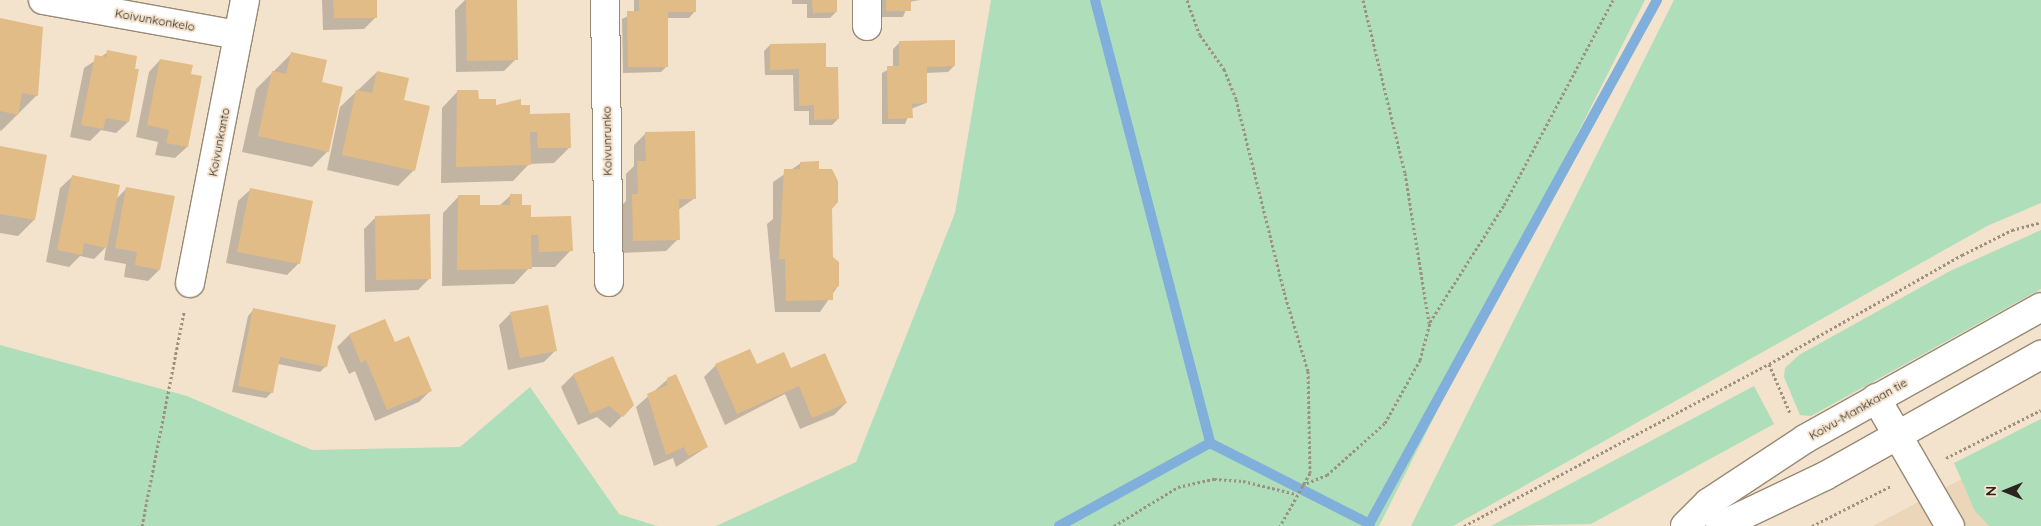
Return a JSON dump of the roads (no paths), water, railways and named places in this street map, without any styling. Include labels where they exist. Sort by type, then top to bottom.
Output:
[{"type":"main road","name":"Koivunkonkelo","points":[[43,0],[238,35]]},
{"type":"main road","name":"Koivunkanto","points":[[190,283],[245,0]]},
{"type":"main road","name":"Koivunrunko","points":[[605,0],[609,282]]},
{"type":"main road","name":"Koivu-Mankkaan tie","points":[[1685,526],[1708,503],[1876,398],[2041,307]]},
{"type":"main road","points":[[1720,526],[1898,436],[2041,355]]},
{"type":"main road","points":[[1876,398],[1950,526]]},
{"type":"waterway","points":[[1095,0],[1210,443],[1370,524]]},
{"type":"waterway","points":[[1368,526],[1657,0]]},
{"type":"waterway","points":[[1059,526],[1210,443]]}]
